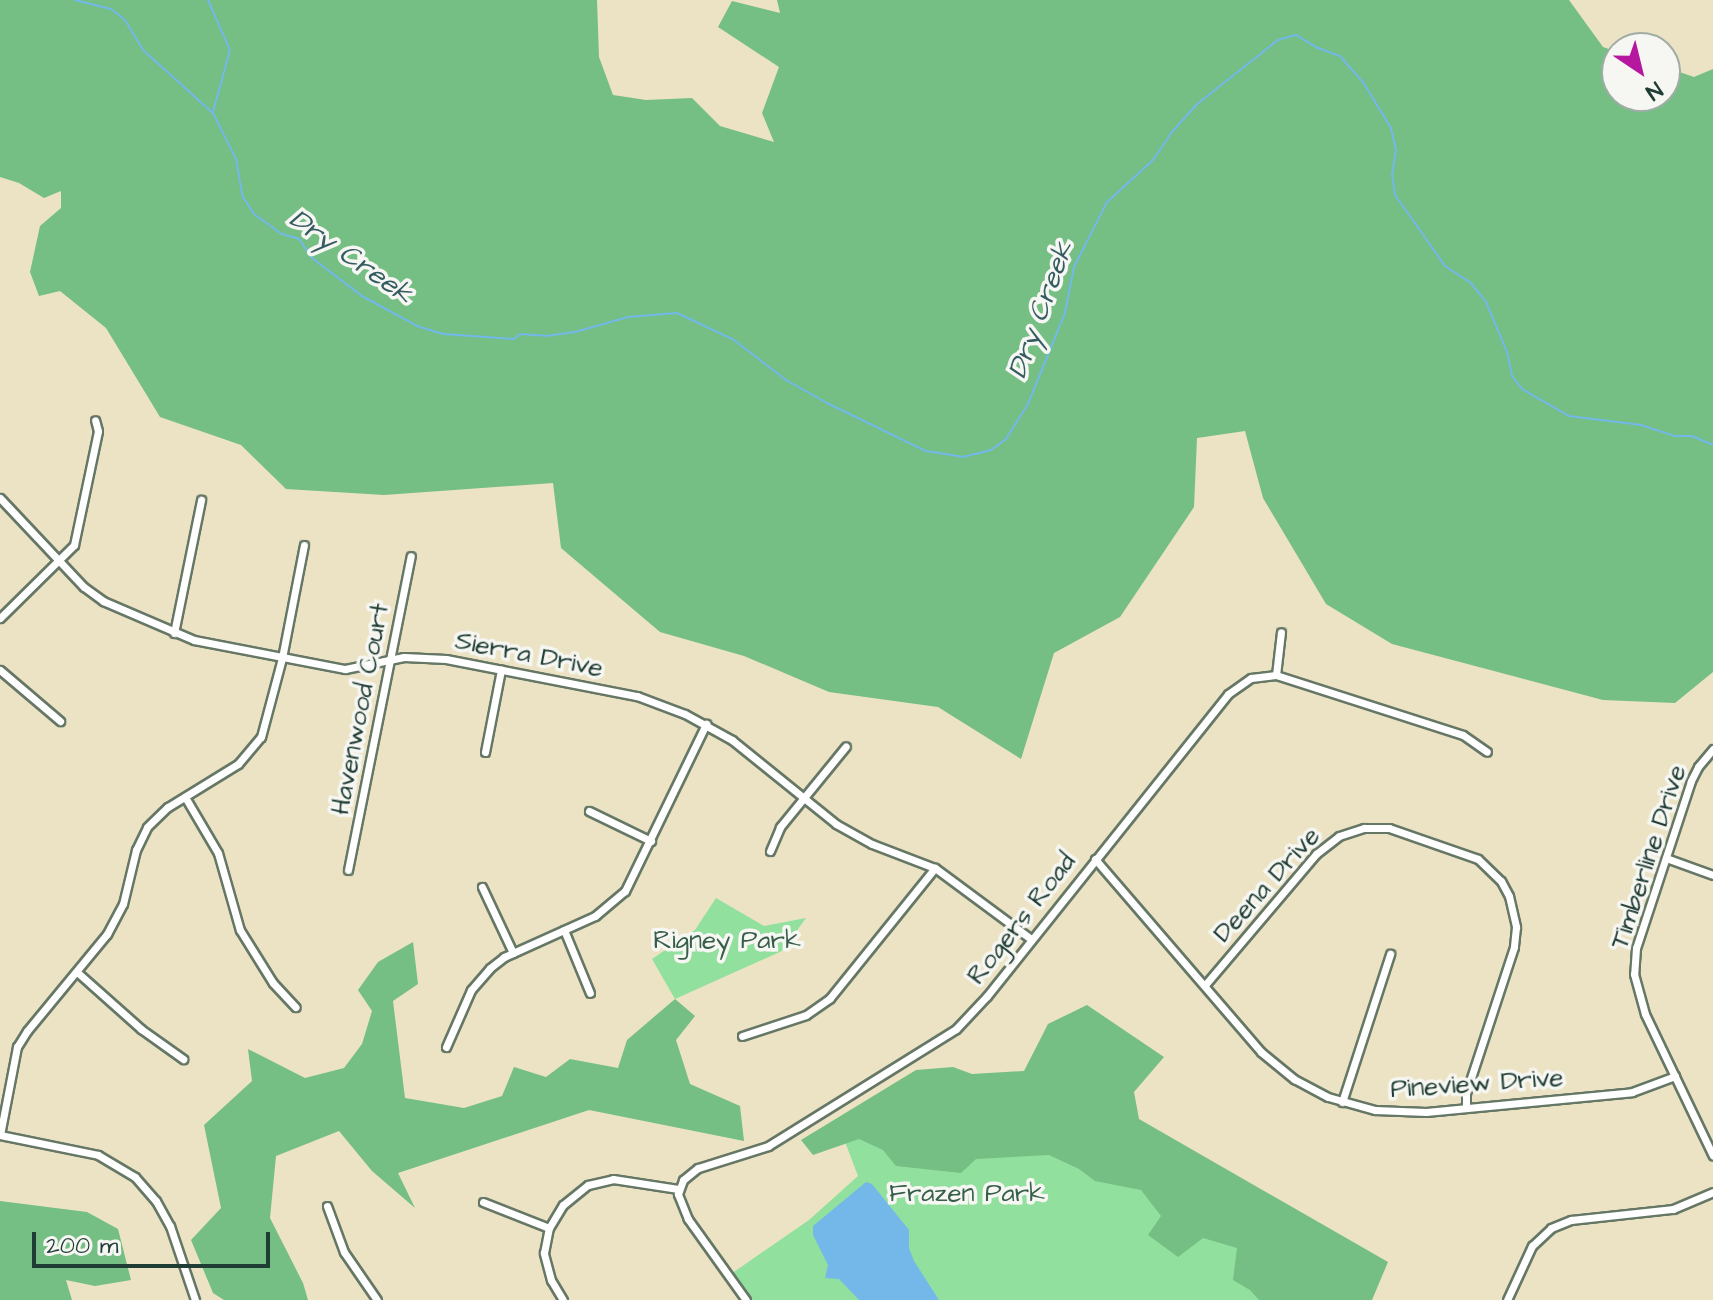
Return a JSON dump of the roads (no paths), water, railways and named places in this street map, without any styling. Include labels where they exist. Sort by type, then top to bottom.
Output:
[{"type":"street","points":[[0,618],[59,559],[78,535],[98,431],[95,420]]},
{"type":"street","name":"Sierra Drive","points":[[0,498],[103,601],[174,633],[345,669],[426,656],[637,696],[706,724],[732,740],[859,838],[935,868],[1031,939]]},
{"type":"street","points":[[174,633],[201,500]]},
{"type":"street","points":[[195,1300],[170,1226],[156,1201],[135,1177],[98,1155],[0,1135],[17,1047],[118,915],[136,850],[147,827],[252,752],[267,723],[304,545]]},
{"type":"street","name":"Havenwood Court","points":[[348,870],[411,556]]},
{"type":"street","points":[[1281,632],[1276,675],[1463,735],[1487,752]]},
{"type":"street","points":[[0,670],[60,721]]},
{"type":"street","points":[[485,752],[501,670]]},
{"type":"street","name":"Rogers Road","points":[[678,1189],[683,1180],[698,1168],[768,1146],[938,1042],[969,1018],[1222,699],[1251,678],[1276,675]]},
{"type":"street","points":[[446,1047],[475,984],[490,968],[513,953],[595,916],[625,891],[706,724]]},
{"type":"street","points":[[770,851],[780,827],[846,746]]},
{"type":"street","name":"Timberline Drive","points":[[1713,749],[1698,767],[1666,858],[1636,948],[1634,974],[1645,1014],[1713,1156]]},
{"type":"street","points":[[185,797],[218,853],[240,930],[273,983],[295,1007]]},
{"type":"street","points":[[589,811],[651,841]]},
{"type":"street","name":"Deena Drive","points":[[1205,985],[1316,854],[1339,836],[1380,827],[1459,850],[1478,859],[1501,881],[1509,896],[1516,927],[1514,947],[1466,1093],[1466,1108]]},
{"type":"street","points":[[1666,858],[1713,875]]},
{"type":"street","name":"Pineview Drive","points":[[1095,859],[1274,1064],[1306,1087],[1342,1102],[1402,1113],[1632,1092],[1675,1076]]},
{"type":"street","points":[[742,1036],[806,1015],[830,998],[935,868]]},
{"type":"street","points":[[482,887],[513,953]]},
{"type":"street","points":[[564,930],[590,993]]},
{"type":"street","points":[[1342,1102],[1390,954]]},
{"type":"street","points":[[77,972],[141,1029],[183,1059]]},
{"type":"street","points":[[563,1300],[554,1286],[546,1261],[544,1244],[549,1228],[563,1205],[579,1191],[597,1182],[630,1180],[678,1189],[688,1219],[746,1300]]},
{"type":"street","points":[[1507,1300],[1532,1246],[1551,1228],[1571,1220],[1673,1209],[1713,1192]]},
{"type":"street","points":[[483,1202],[549,1228]]},
{"type":"street","points":[[327,1206],[344,1252],[377,1300]]},
{"type":"water","points":[[866,1182],[872,1184],[909,1230],[909,1248],[914,1261],[939,1300],[859,1300],[839,1279],[825,1278],[828,1265],[813,1235],[813,1226]]},
{"type":"waterway","name":"Dry Creek","points":[[75,0],[111,9],[125,20],[143,50],[213,113],[236,159],[243,197],[254,214],[282,234],[299,239],[312,258],[362,296],[417,326],[444,334],[514,339],[520,334],[546,336],[575,332],[628,317],[677,313],[734,340],[786,380],[827,403],[926,451],[963,457],[991,450],[1006,439],[1028,404],[1065,313],[1074,267],[1107,202],[1153,160],[1171,133],[1196,105],[1278,40],[1296,35],[1340,56],[1363,82],[1391,128],[1396,150],[1392,175],[1395,195],[1445,266],[1470,282],[1486,302],[1507,352],[1512,376],[1522,389],[1569,416],[1641,425],[1675,436],[1692,436],[1713,445]]},
{"type":"waterway","points":[[208,0],[230,50],[213,112]]},
{"type":"park label","name":"Rigney Park","points":[[727,941]]},
{"type":"park label","name":"Frazen Park","points":[[967,1194]]}]
